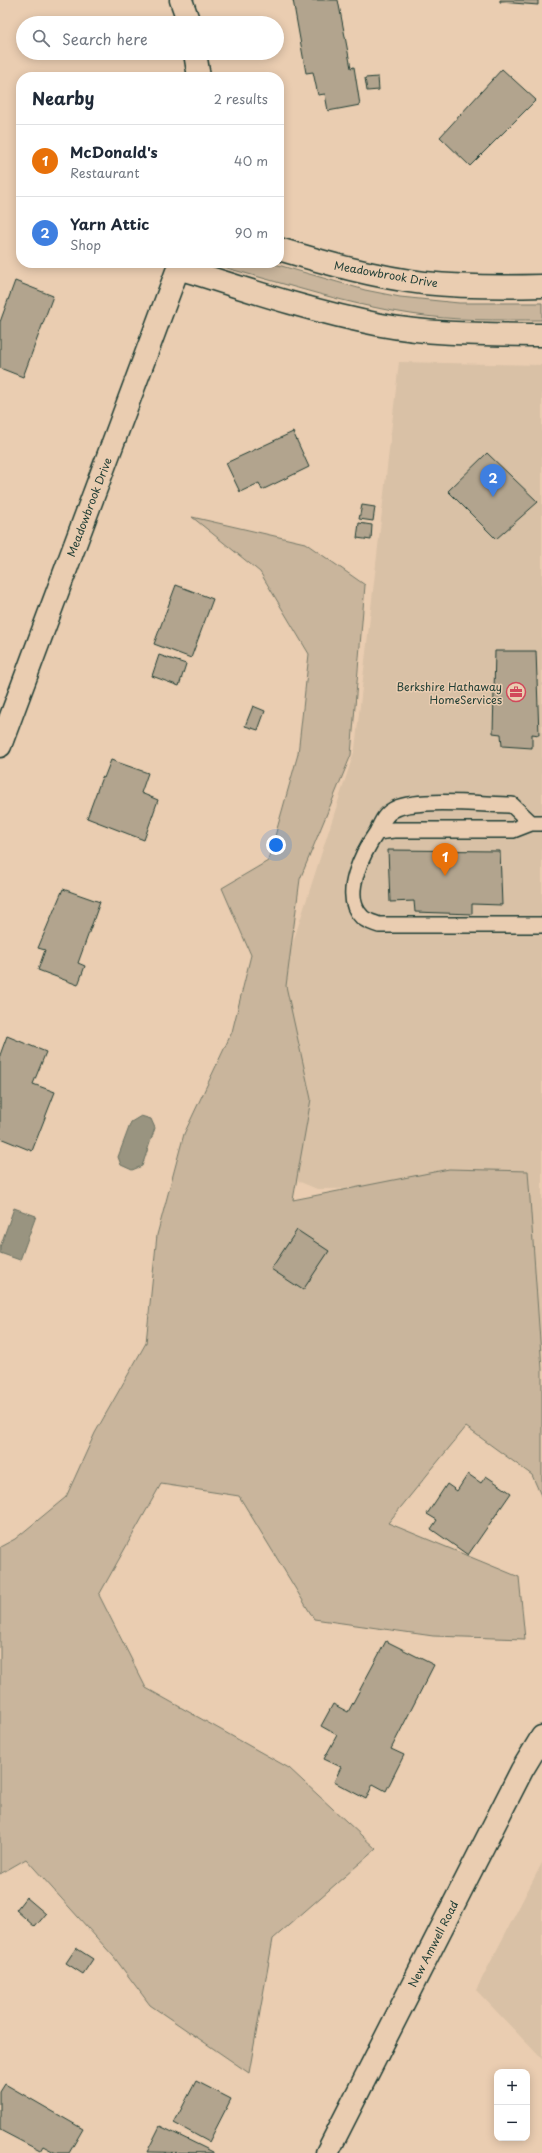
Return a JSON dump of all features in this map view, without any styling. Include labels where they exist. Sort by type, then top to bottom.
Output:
[{"type":"street","points":[[181,0],[186,16]]},
{"type":"street","points":[[196,60],[198,72]]},
{"type":"street","name":"Meadowbrook Drive","points":[[284,250],[363,272],[424,283],[498,287],[542,286]]},
{"type":"street","name":"Meadowbrook Drive","points":[[0,746],[179,268]]},
{"type":"street","name":"Meadowbrook Drive","points":[[186,268],[319,309],[381,325],[437,333],[542,335]]},
{"type":"street","name":"New Amwell Road","points":[[327,2153],[504,1805],[542,1737]]},
{"type":"lane","points":[[537,823],[512,805],[411,803],[393,810],[384,818],[377,832],[366,848],[353,882],[353,906],[362,918],[379,924],[542,925]]},
{"type":"lane","points":[[377,832],[394,830],[513,830],[537,823]]},
{"type":"shaded area","points":[[284,267],[365,290],[400,297],[459,303],[542,303],[542,320],[460,319],[388,310],[342,300],[227,268],[284,268]]},
{"type":"shaded area","points":[[399,362],[542,365],[542,1427],[519,1187],[317,1189],[226,1151],[355,749]]},
{"type":"shaded area","points":[[192,517],[305,543],[365,585],[351,755],[300,879],[286,986],[311,1099],[293,1200],[449,1169],[528,1171],[542,1369],[542,1498],[532,1475],[466,1427],[388,1523],[519,1577],[525,1639],[433,1636],[314,1619],[239,1496],[161,1484],[99,1595],[146,1688],[289,1768],[376,1849],[273,1939],[249,2073],[150,2005],[114,1957],[26,1859],[0,1874],[0,1547],[15,1539],[66,1497],[95,1433],[146,1343],[157,1235],[184,1134],[232,1032],[251,955],[222,888],[268,861],[298,754],[309,654],[260,572]]},
{"type":"shaded area","points":[[141,1116],[151,1119],[155,1128],[142,1166],[132,1170],[121,1165],[118,1157],[131,1122]]},
{"type":"shaded area","points":[[14,1208],[36,1216],[20,1260],[0,1253],[0,1247]]},
{"type":"shaded area","points":[[542,1863],[542,2059],[476,1990]]},
{"type":"building","points":[[293,0],[338,0],[351,68],[354,67],[360,105],[328,111],[325,94],[318,95],[313,72],[306,73]]},
{"type":"building","points":[[500,0],[538,0],[538,5],[500,2]]},
{"type":"building","points":[[502,69],[536,100],[470,166],[440,137]]},
{"type":"building","points":[[378,77],[379,90],[367,91],[365,78]]},
{"type":"building","points":[[15,281],[53,296],[23,377],[0,368],[0,322]]},
{"type":"building","points":[[293,432],[309,467],[262,490],[259,483],[240,492],[226,463]]},
{"type":"building","points":[[487,453],[538,502],[496,539],[448,491]]},
{"type":"building","points":[[362,505],[375,507],[373,521],[359,519]]},
{"type":"building","points":[[359,523],[372,525],[371,540],[357,538]]},
{"type":"building","points":[[176,585],[213,599],[191,658],[154,644]]},
{"type":"building","name":"Berkshire Hathaway HomeServices","points":[[495,651],[536,651],[539,735],[532,734],[532,748],[502,746],[501,734],[493,733]]},
{"type":"building","points":[[159,655],[186,664],[179,686],[152,676]]},
{"type":"building","points":[[253,706],[265,711],[258,730],[245,726]]},
{"type":"building","points":[[111,760],[148,773],[141,793],[158,800],[144,840],[87,818],[102,777],[104,778]]},
{"type":"building","points":[[388,850],[500,851],[502,905],[472,904],[472,914],[415,912],[414,901],[390,902]]},
{"type":"building","points":[[63,889],[100,902],[78,963],[85,966],[78,985],[38,970],[45,950],[38,948]]},
{"type":"building","points":[[7,1036],[46,1052],[33,1084],[55,1092],[32,1151],[0,1138],[0,1055]]},
{"type":"building","points":[[297,1230],[329,1251],[303,1290],[271,1269]]},
{"type":"building","points":[[468,1474],[481,1483],[486,1476],[511,1493],[468,1555],[431,1529],[437,1520],[427,1514],[447,1484],[457,1491]]},
{"type":"building","points":[[386,1641],[434,1665],[391,1749],[404,1755],[386,1791],[373,1784],[366,1799],[334,1782],[341,1767],[324,1759],[337,1735],[321,1726],[333,1704],[348,1712]]},
{"type":"building","points":[[26,1897],[46,1914],[35,1927],[16,1910]]},
{"type":"building","points":[[76,1948],[93,1959],[83,1974],[66,1963]]},
{"type":"building","points":[[196,2081],[231,2099],[209,2142],[174,2123]]},
{"type":"building","points":[[5,2084],[83,2129],[69,2153],[56,2153],[43,2146],[40,2151],[0,2130],[0,2092]]},
{"type":"building","points":[[160,2126],[213,2152],[213,2153],[147,2152]]},
{"type":"place","name":"Yarn Attic","points":[[493,497]]},
{"type":"place","name":"Berkshire Hathaway HomeServices","points":[[516,692]]},
{"type":"place","name":"McDonald's","points":[[445,876]]}]
